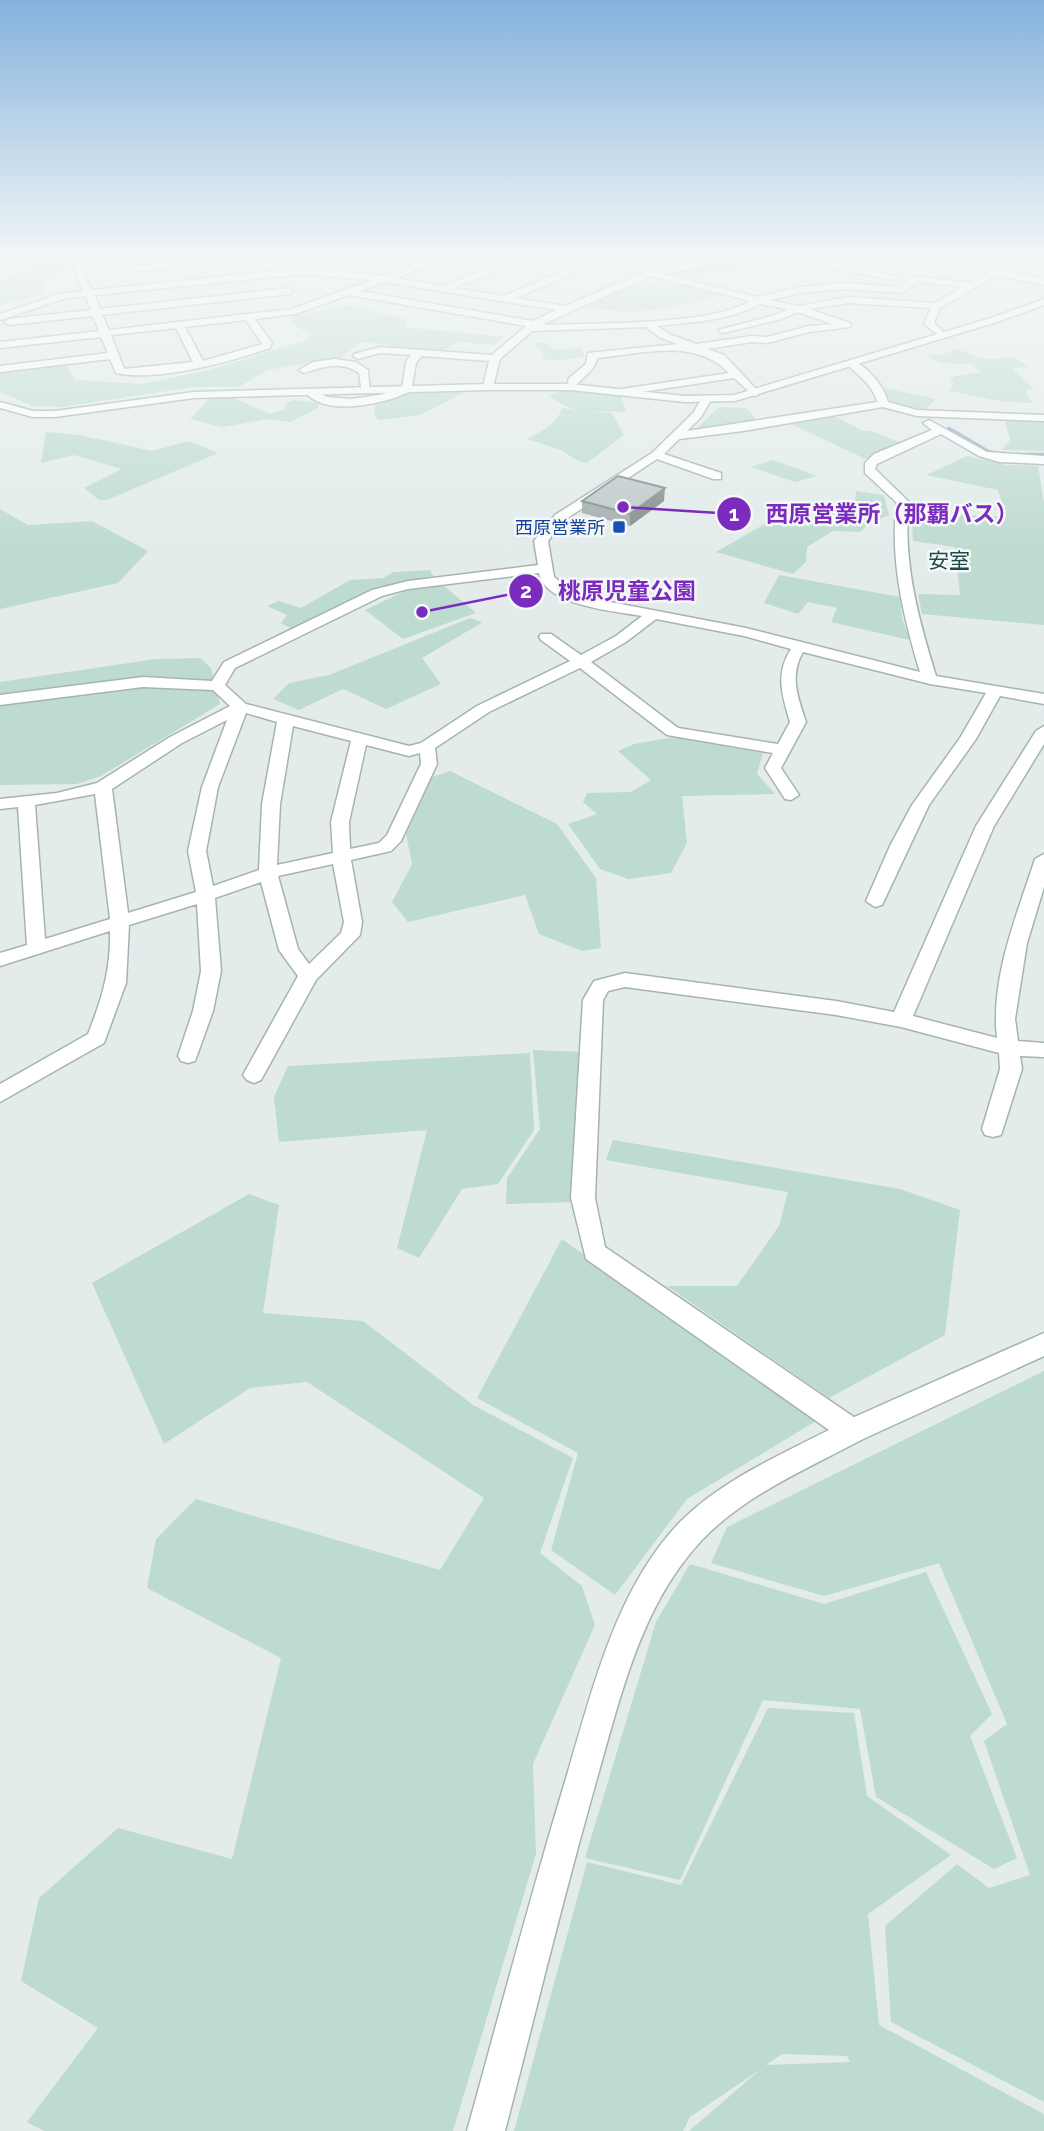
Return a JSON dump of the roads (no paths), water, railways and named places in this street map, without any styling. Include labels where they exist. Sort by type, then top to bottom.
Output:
[{"type":"street","points":[[0,369],[110,355]]},
{"type":"street","points":[[114,355],[120,371],[132,373],[200,365],[233,355]]},
{"type":"street","points":[[195,355],[200,365]]},
{"type":"street","points":[[310,392],[312,397],[321,401],[350,402],[394,395],[403,390],[411,362],[417,355]]},
{"type":"street","points":[[456,355],[495,358]]},
{"type":"street","points":[[488,387],[498,355]]},
{"type":"street","points":[[570,387],[574,378],[592,365],[590,355]]},
{"type":"street","points":[[717,355],[754,393]]},
{"type":"street","points":[[0,405],[33,414],[55,414],[194,395],[488,387],[570,387],[706,400],[754,393],[876,355]]},
{"type":"street","points":[[851,363],[875,385],[883,404]]},
{"type":"street","points":[[304,370],[309,366],[353,364],[364,372],[366,391]]},
{"type":"street","points":[[622,392],[734,375]]},
{"type":"street","points":[[706,400],[697,415],[656,455],[559,518],[541,541],[545,569],[551,583],[575,599],[746,632],[930,679],[1044,699]]},
{"type":"street","points":[[677,436],[743,428],[883,404],[917,413],[1044,418]]},
{"type":"street","points":[[917,413],[939,431],[983,454],[999,458],[1044,460]]},
{"type":"street","points":[[930,679],[912,623],[900,526],[904,502],[869,470],[871,463],[878,457],[939,431]]},
{"type":"street","points":[[656,455],[717,476]]},
{"type":"street","points":[[217,686],[229,665],[377,593],[408,586],[545,569]]},
{"type":"street","points":[[0,701],[143,682],[217,686],[240,707],[409,751],[427,746],[483,709],[580,662],[621,639],[652,615]]},
{"type":"street","points":[[546,637],[634,700],[673,732],[783,750]]},
{"type":"street","points":[[791,795],[773,768],[799,722],[788,685],[787,664],[799,647]]},
{"type":"street","points":[[875,901],[899,846],[921,805],[968,739],[995,692]]},
{"type":"street","points":[[0,804],[57,798],[103,787],[176,740],[240,707]]},
{"type":"street","points":[[188,1056],[203,1011],[211,971],[206,895],[197,850],[210,787],[240,707]]},
{"type":"street","points":[[286,718],[271,804],[268,873],[289,950],[308,976]]},
{"type":"street","points":[[901,1020],[985,826],[1044,731]]},
{"type":"street","points":[[254,1075],[308,976],[350,935],[353,922],[343,876],[340,822],[360,738]]},
{"type":"street","points":[[0,960],[268,873],[385,847],[395,837],[429,764],[427,746]]},
{"type":"street","points":[[0,1094],[97,1038],[119,968],[120,923],[103,787]]},
{"type":"street","points":[[26,801],[34,941],[43,946]]},
{"type":"street","points":[[993,1129],[1011,1069],[1005,1019],[1017,943],[1044,859]]},
{"type":"street","points":[[852,1431],[594,1252],[583,1198],[593,1000],[601,986],[625,980],[901,1020],[1007,1048],[1044,1050]]},
{"type":"street","points":[[486,2131],[524,1993],[554,1869],[607,1694],[633,1621],[660,1571],[691,1532],[724,1503],[852,1431],[1044,1344]]},
{"type":"waterway","points":[[949,429],[988,452],[998,454]]},
{"type":"waterway","points":[[1017,455],[1044,455]]},
{"type":"place","name":"西原営業所（那覇バス）","points":[[623,507]]},
{"type":"place","name":"西原営業所","points":[[619,527]]},
{"type":"place","name":"桃原児童公園","points":[[422,612]]},
{"type":"district","name":"安室","points":[[949,560]]}]
